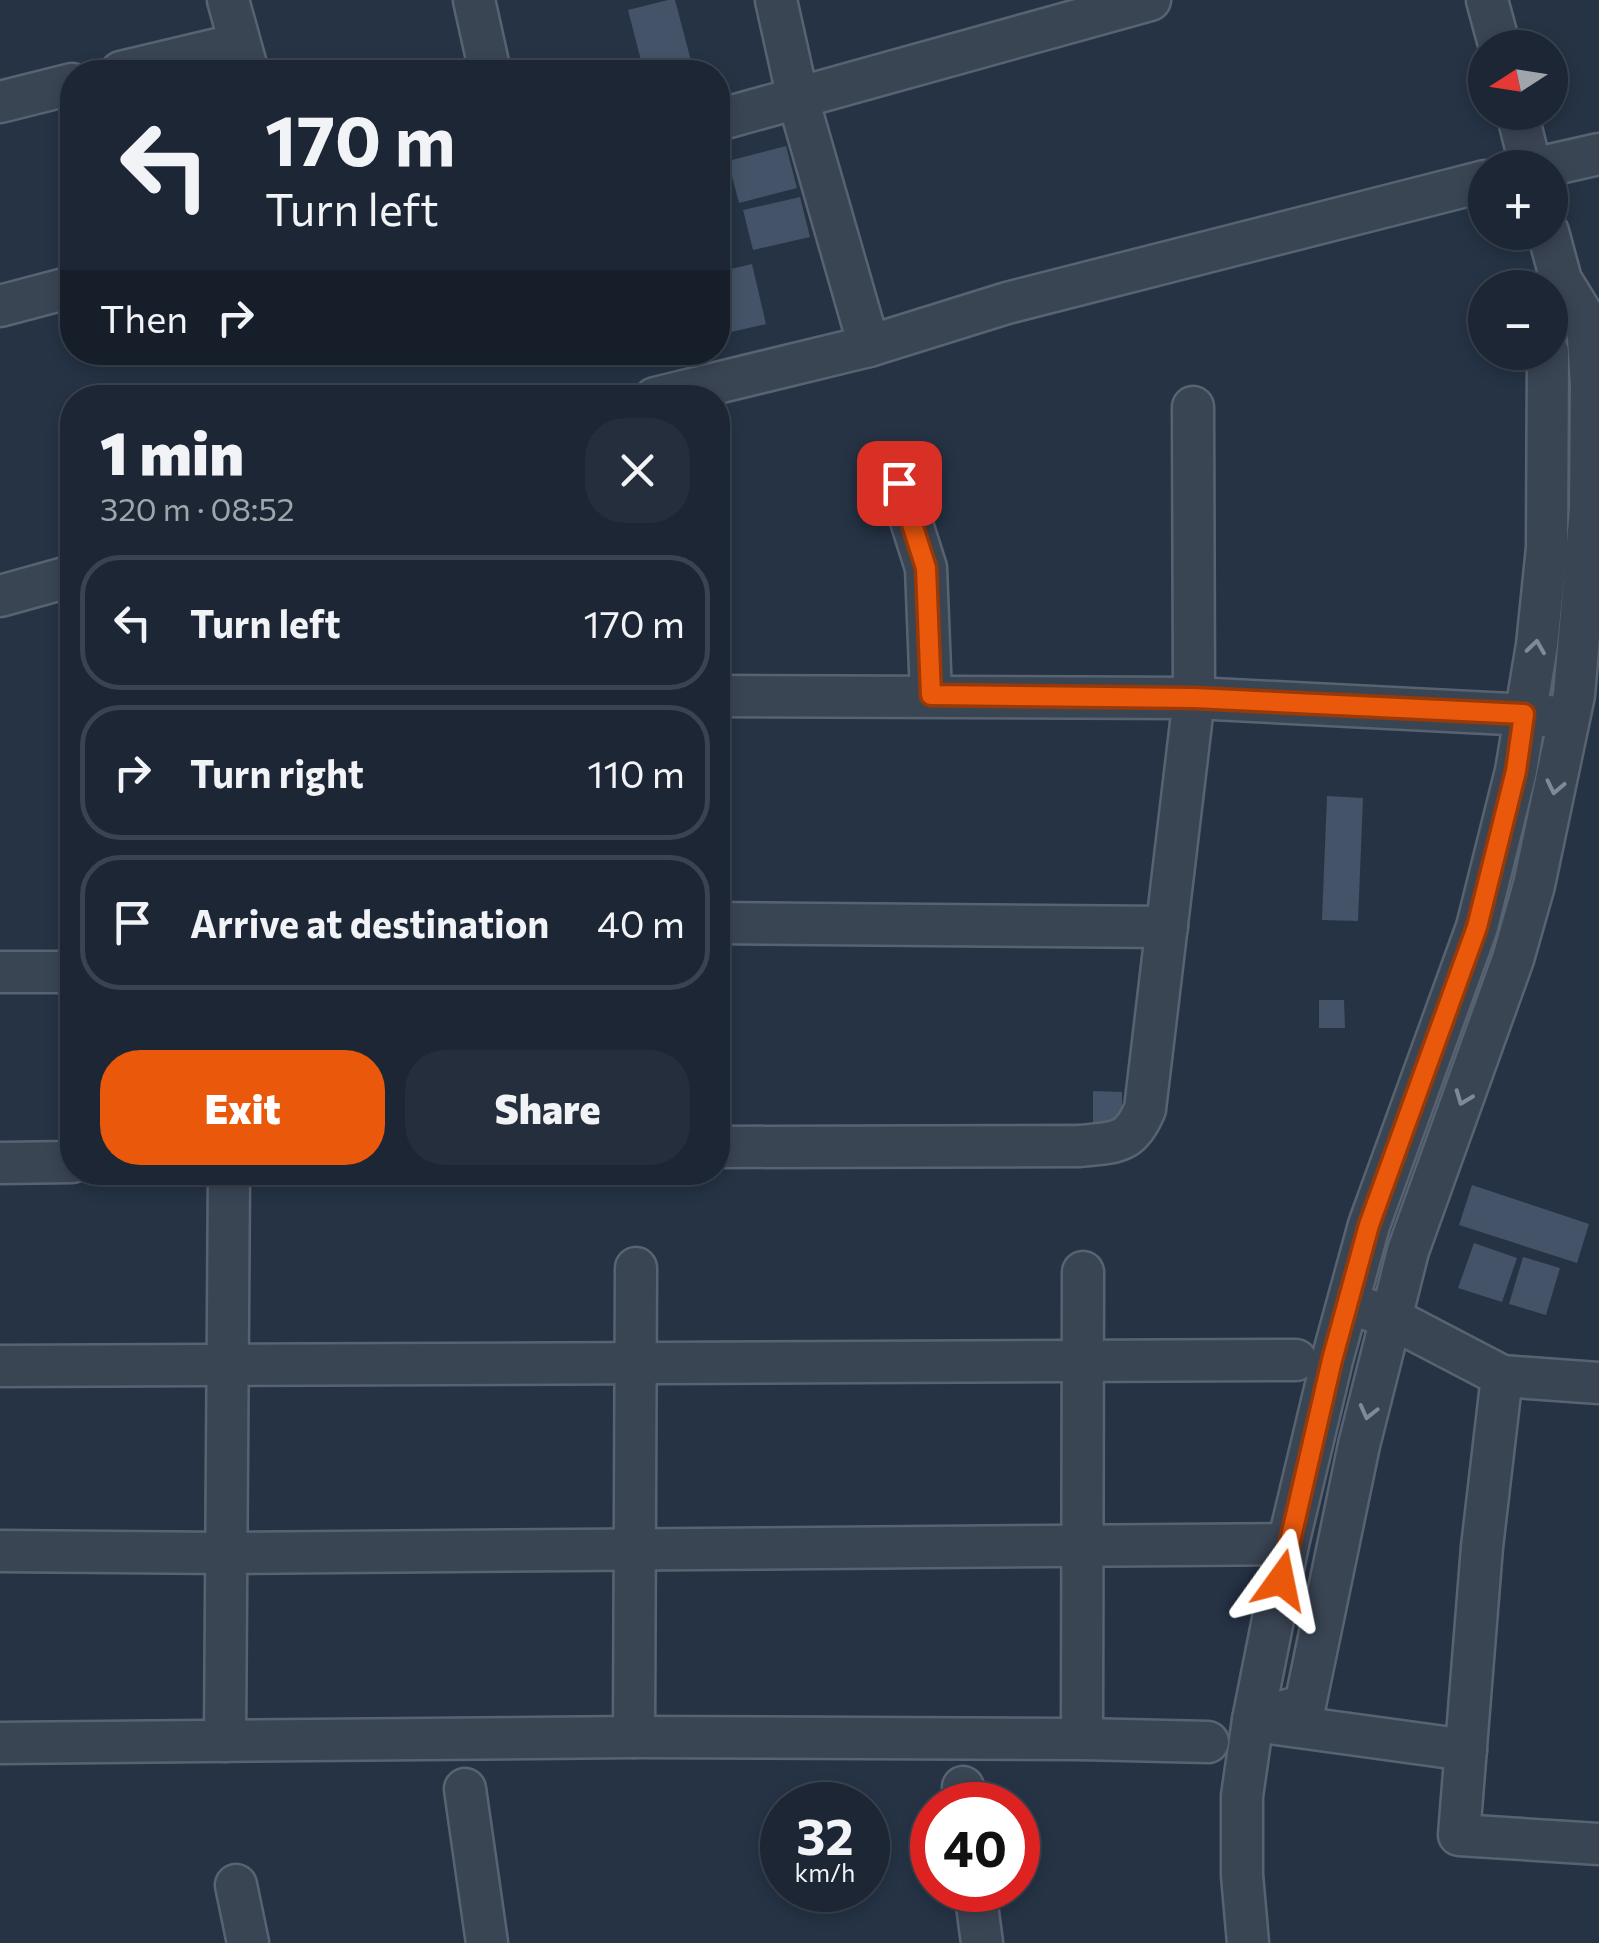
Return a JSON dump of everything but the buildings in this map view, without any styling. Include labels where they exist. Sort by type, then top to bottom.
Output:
[{"type":"street","points":[[228,0],[243,58]]},
{"type":"street","points":[[474,0],[487,60]]},
{"type":"street","points":[[776,0],[798,100],[869,346]]},
{"type":"street","points":[[730,117],[1150,0]]},
{"type":"street","points":[[1488,0],[1496,30]]},
{"type":"street","points":[[0,102],[60,87]]},
{"type":"street","points":[[1568,161],[1599,154]]},
{"type":"street","points":[[708,385],[869,346],[1007,303],[1468,185]]},
{"type":"street","points":[[0,306],[60,290]]},
{"type":"street","points":[[1253,1720],[1305,1705],[1359,1445],[1425,1198],[1512,959],[1534,884],[1590,622],[1591,385],[1587,322],[1568,291]]},
{"type":"street","points":[[1248,1943],[1242,1875],[1242,1796],[1288,1544],[1369,1225],[1477,927],[1516,771],[1538,645],[1547,548],[1548,370]]},
{"type":"street","points":[[730,1146],[1080,1146],[1118,1142],[1136,1130],[1145,1108],[1194,698],[1193,406]]},
{"type":"street","points":[[899,483],[926,568],[931,695]]},
{"type":"street","points":[[0,596],[60,579]]},
{"type":"street","points":[[730,696],[1194,698],[1570,718]]},
{"type":"street","points":[[730,924],[1167,928]]},
{"type":"street","points":[[0,972],[60,972]]},
{"type":"street","points":[[0,1162],[60,1162]]},
{"type":"street","points":[[225,1741],[229,1185]]},
{"type":"street","points":[[634,1736],[636,1268]]},
{"type":"street","points":[[1082,1739],[1083,1272]]},
{"type":"street","points":[[1350,1302],[1392,1318],[1502,1376],[1599,1383]]},
{"type":"street","points":[[0,1366],[1296,1360]]},
{"type":"street","points":[[1502,1376],[1482,1547],[1460,1835],[1599,1844]]},
{"type":"street","points":[[0,1552],[1288,1544]]},
{"type":"street","points":[[1253,1720],[1466,1750]]},
{"type":"street","points":[[0,1743],[634,1736],[1208,1742]]},
{"type":"street","points":[[465,1789],[487,1943]]},
{"type":"street","points":[[236,1885],[248,1943]]},
{"type":"street","points":[[978,1912],[982,1943]]},
{"type":"route","points":[[899,483],[926,568],[931,695],[1194,698],[1524,714],[1516,771],[1477,927],[1369,1225],[1332,1360],[1281,1580]]}]
